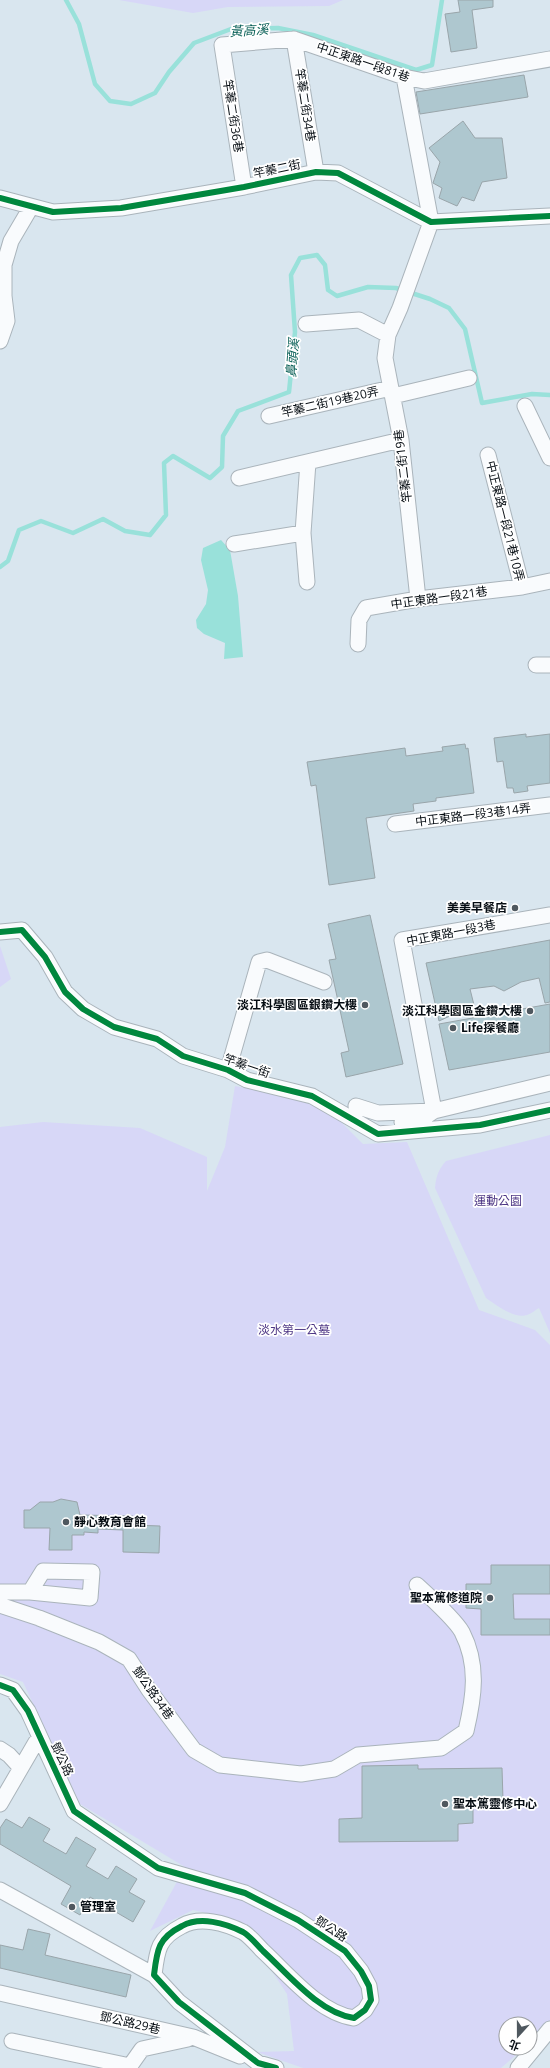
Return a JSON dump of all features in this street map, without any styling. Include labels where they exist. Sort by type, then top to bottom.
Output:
[{"type":"street","name":"中正東路一段81巷","points":[[222,45],[294,39],[404,77],[424,81],[550,59]]},
{"type":"street","name":"竿蓁二街34巷","points":[[294,39],[316,172]]},
{"type":"street","name":"竿蓁二街36巷","points":[[222,45],[244,187]]},
{"type":"street","points":[[404,77],[431,222],[550,216]]},
{"type":"street","name":"竿蓁二街","points":[[0,198],[53,212],[121,208],[244,187],[316,172],[338,173],[431,222]]},
{"type":"street","points":[[0,341],[7,321],[4,296],[4,265],[11,241],[31,207]]},
{"type":"street","name":"竿蓁二街19巷","points":[[418,599],[401,440],[385,358],[388,335],[400,308],[431,222]]},
{"type":"street","points":[[306,324],[359,320],[388,335]]},
{"type":"street","name":"竿蓁二街19巷20弄","points":[[269,416],[469,378]]},
{"type":"street","points":[[525,406],[550,458]]},
{"type":"street","points":[[239,478],[401,440]]},
{"type":"street","name":"中正東路一段21巷10弄","points":[[488,455],[522,587]]},
{"type":"street","points":[[307,582],[303,533],[308,462]]},
{"type":"street","points":[[234,544],[303,533]]},
{"type":"street","name":"中正東路一段21巷","points":[[358,644],[359,620],[366,608],[418,599],[522,587],[550,581]]},
{"type":"street","name":"中正東路一段3巷14弄","points":[[395,824],[550,806]]},
{"type":"street","name":"中正東路一段3巷","points":[[434,1110],[402,940],[550,915]]},
{"type":"street","name":"竿蓁一街","points":[[0,932],[22,930],[45,958],[65,992],[83,1009],[114,1027],[156,1039],[183,1056],[228,1070],[247,1080],[312,1096],[339,1110],[354,1113],[378,1134],[480,1125],[550,1110]]},
{"type":"street","points":[[228,1070],[259,962],[267,960],[324,982]]},
{"type":"street","points":[[354,1113],[434,1110],[550,1083]]},
{"type":"street","name":"鄧公路34巷","points":[[0,1605],[39,1618],[100,1642],[129,1659],[149,1690],[194,1750],[220,1765],[301,1774],[334,1769],[358,1755],[390,1751],[441,1748],[466,1731],[473,1701],[474,1664],[462,1631],[417,1585]]},
{"type":"street","points":[[0,1592],[30,1592]]},
{"type":"street","name":"鄧公路","points":[[0,1685],[14,1690],[28,1711],[74,1811],[158,1868],[245,1893],[298,1920],[345,1951],[361,1971],[369,1986],[371,2000],[365,2010],[354,2018],[341,2016],[317,2002],[243,1933],[217,1922],[192,1920],[167,1933],[157,1953],[154,1975]]},
{"type":"street","points":[[0,1804],[20,1767],[36,1742]]},
{"type":"street","points":[[0,1749],[9,1754],[20,1767]]},
{"type":"street","points":[[0,1890],[154,1975],[178,2002],[256,2066],[276,2068]]},
{"type":"street","name":"鄧公路29巷","points":[[0,1993],[193,2037],[256,2066]]},
{"type":"street","points":[[518,2068],[550,2029]]},
{"type":"street","points":[[12,2041],[130,2066],[142,2049],[193,2037]]},
{"type":"green space","points":[[119,0],[343,0],[329,6],[228,7],[193,13]]},
{"type":"green space","points":[[0,946],[11,979],[0,987]]},
{"type":"green space","name":"淡水第一公墓","points":[[235,1086],[296,1098],[335,1116],[363,1144],[407,1142],[479,1310],[535,1330],[550,1345],[550,2022],[538,2034],[538,2016],[498,2016],[498,2056],[515,2056],[501,2068],[303,2068],[257,2052],[294,2051],[287,1994],[245,1930],[220,1916],[193,1910],[150,1931],[185,1867],[80,1804],[23,1682],[0,1674],[0,1127],[43,1122],[140,1128],[207,1157],[207,1191],[225,1147]]},
{"type":"green space","name":"運動公園","points":[[550,1135],[550,1333],[539,1308],[530,1314],[522,1316],[505,1311],[486,1298],[435,1188],[438,1174],[446,1161]]},
{"type":"shaded area","points":[[221,540],[230,550],[238,596],[243,657],[224,659],[225,643],[204,634],[197,628],[196,620],[206,604],[208,590],[201,560],[203,548]]},
{"type":"building","points":[[458,0],[493,0],[493,7],[472,10],[477,48],[451,52],[445,14],[460,12]]},
{"type":"building","points":[[524,75],[528,97],[420,114],[416,92]]},
{"type":"building","points":[[463,121],[475,138],[502,138],[507,178],[482,182],[474,201],[462,197],[457,206],[439,198],[442,188],[433,183],[440,162],[429,148]]},
{"type":"building","points":[[526,734],[526,737],[550,734],[550,783],[527,786],[528,791],[514,793],[513,788],[507,788],[503,761],[497,762],[494,738]]},
{"type":"building","points":[[465,744],[466,749],[468,748],[474,793],[436,798],[436,801],[413,804],[414,811],[366,818],[375,878],[329,885],[316,785],[311,786],[307,762],[405,748],[406,756],[443,751],[442,747]]},
{"type":"building","name":"淡江科學園區銀鑽大樓","points":[[370,915],[403,1064],[346,1077],[341,1053],[349,1051],[329,960],[336,959],[328,924]]},
{"type":"building","points":[[550,940],[550,1002],[545,1003],[539,978],[521,982],[504,991],[494,986],[470,989],[474,1005],[439,1021],[426,963]]},
{"type":"building","points":[[550,1004],[550,1052],[449,1070],[439,1024]]},
{"type":"building","name":"靜心教育會館","points":[[61,1499],[77,1502],[80,1515],[133,1516],[133,1525],[160,1526],[159,1553],[123,1552],[123,1530],[98,1529],[98,1533],[84,1532],[84,1535],[72,1535],[72,1550],[49,1550],[50,1528],[24,1528],[24,1510],[30,1510],[40,1502],[53,1502]]},
{"type":"building","name":"聖本篤修道院","points":[[491,1565],[550,1565],[550,1594],[513,1594],[514,1619],[550,1619],[550,1635],[481,1635],[481,1609],[466,1608],[466,1584],[491,1584]]},
{"type":"building","name":"聖本篤靈修中心","points":[[418,1765],[418,1769],[502,1768],[503,1800],[473,1800],[473,1823],[458,1824],[458,1841],[339,1842],[339,1819],[362,1818],[362,1766]]},
{"type":"building","points":[[29,1817],[50,1829],[43,1841],[66,1854],[76,1837],[96,1849],[86,1866],[108,1879],[116,1866],[137,1879],[129,1892],[145,1901],[133,1922],[90,1897],[80,1915],[61,1904],[71,1886],[0,1844],[0,1828],[6,1819],[22,1828]]},
{"type":"building","points":[[28,1929],[50,1934],[45,1955],[131,1975],[126,1997],[0,1968],[0,1945],[23,1950]]},
{"type":"waterway","name":"黃高溪","points":[[66,0],[79,24],[95,84],[110,101],[131,104],[155,93],[169,72],[194,43],[231,29],[278,28],[313,35],[416,70],[432,65],[442,0]]},
{"type":"waterway","name":"鼻頭溪","points":[[0,567],[8,561],[19,530],[41,521],[73,533],[103,519],[125,531],[150,535],[166,515],[164,463],[173,456],[210,478],[222,467],[223,436],[238,411],[289,392],[295,332],[291,275],[300,258],[317,255],[325,265],[328,290],[337,296],[368,287],[396,288],[430,299],[449,308],[465,329],[482,403],[532,394],[550,395]]},
{"type":"cycle path","points":[[0,198],[53,212],[121,208],[244,187],[316,172],[338,173],[431,222],[550,216]]},
{"type":"cycle path","points":[[0,932],[22,930],[45,957],[65,992],[83,1009],[114,1027],[157,1039],[183,1056],[228,1070],[247,1080],[312,1096],[378,1134],[480,1125],[550,1110]]},
{"type":"cycle path","points":[[0,1685],[13,1690],[28,1711],[74,1811],[158,1868],[245,1893],[298,1920],[345,1951],[361,1971],[369,1986],[371,2000],[365,2010],[354,2018],[341,2015],[316,2001],[248,1936],[236,1929],[212,1922],[197,1921],[182,1926],[163,1940],[156,1958],[154,1975],[179,2002],[258,2063],[276,2068]]},
{"type":"place","name":"美美早餐店","points":[[515,908]]},
{"type":"place","name":"淡江科學園區銀鑽大樓","points":[[365,1005]]},
{"type":"place","name":"淡江科學園區金鑽大樓","points":[[530,1011]]},
{"type":"place","name":"Life探餐廳","points":[[453,1028]]},
{"type":"place","name":"靜心教育會館","points":[[66,1522]]},
{"type":"place","name":"聖本篤修道院","points":[[490,1598]]},
{"type":"place","name":"聖本篤靈修中心","points":[[445,1804]]},
{"type":"place","name":"管理室","points":[[72,1907]]}]
